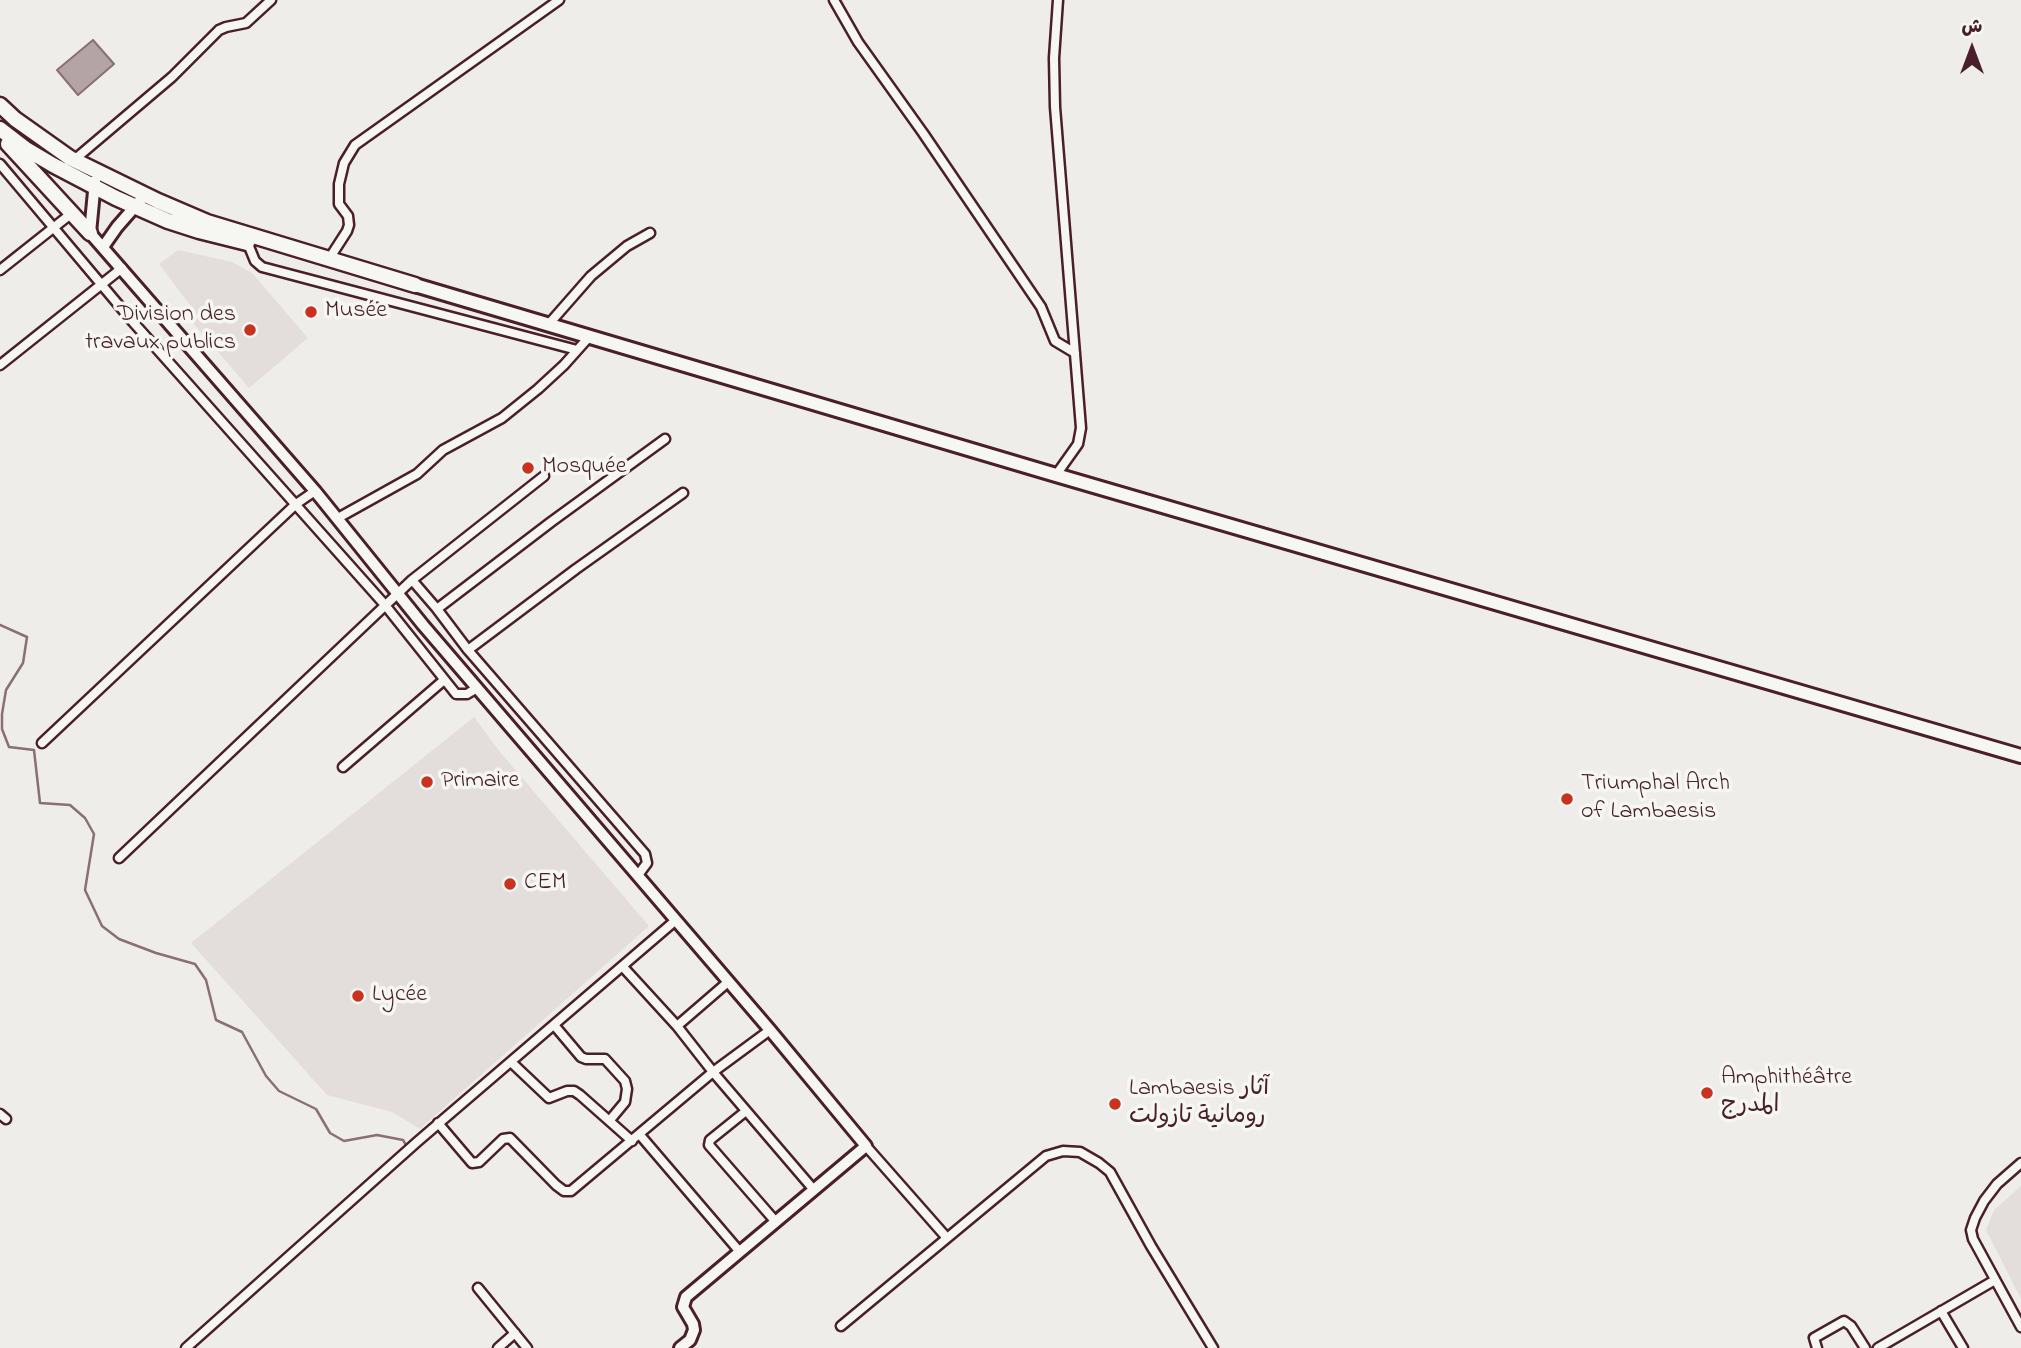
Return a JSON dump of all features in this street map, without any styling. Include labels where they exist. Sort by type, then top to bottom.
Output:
[{"type":"highway","points":[[0,105],[15,120],[168,220],[248,244],[415,285]]},
{"type":"highway","points":[[0,129],[26,149],[95,187],[415,285]]},
{"type":"highway","points":[[0,135],[90,233]]},
{"type":"main road","points":[[415,285],[2021,756]]},
{"type":"street","points":[[74,160],[172,77],[219,30],[253,19],[271,0]]},
{"type":"street","points":[[329,259],[349,225],[348,216],[338,199],[339,184],[344,163],[355,145],[559,0]]},
{"type":"street","points":[[834,0],[858,42],[923,132],[1041,307],[1052,337],[1075,353]]},
{"type":"street","points":[[1056,475],[1080,437],[1055,107],[1054,58],[1058,0]]},
{"type":"street","points":[[0,164],[219,420],[385,605],[456,694],[461,695],[477,688]]},
{"type":"street","points":[[96,171],[90,233],[338,518],[477,688],[947,1238]]},
{"type":"street","points":[[103,247],[141,201]]},
{"type":"street","points":[[0,270],[72,213]]},
{"type":"street","points":[[548,325],[601,267],[627,246],[650,233]]},
{"type":"street","points":[[248,244],[255,261],[262,267],[577,350]]},
{"type":"street","points":[[0,365],[122,268]]},
{"type":"street","points":[[338,518],[417,474],[443,450],[502,418],[538,389],[589,337]]},
{"type":"street","points":[[437,609],[665,439]]},
{"type":"street","points":[[119,858],[412,580],[544,476]]},
{"type":"street","points":[[42,743],[296,504],[314,491]]},
{"type":"street","points":[[468,650],[683,493]]},
{"type":"street","points":[[412,580],[468,650],[645,854],[647,863],[638,875]]},
{"type":"street","points":[[343,767],[444,680]]},
{"type":"street","points":[[186,1348],[438,1123],[676,920]]},
{"type":"street","points":[[623,967],[677,1026],[814,1190]]},
{"type":"street","points":[[677,1026],[728,982]]},
{"type":"street","points":[[554,1025],[581,1057],[604,1059],[625,1081],[625,1102],[610,1120]]},
{"type":"street","points":[[438,1123],[468,1159],[475,1163],[480,1162],[503,1139],[510,1138],[556,1185],[568,1192],[713,1072],[770,1030]]},
{"type":"street","points":[[511,1062],[547,1097],[553,1098],[567,1091],[574,1091],[636,1138],[740,1252]]},
{"type":"street","points":[[746,1111],[710,1140],[709,1145],[776,1222]]},
{"type":"street","points":[[680,1348],[690,1340],[694,1330],[684,1310],[684,1300],[866,1146]]},
{"type":"street","points":[[841,1326],[1046,1156],[1063,1151],[1080,1152],[1110,1172],[1213,1348]]},
{"type":"street","points":[[2021,1163],[1997,1184],[1978,1212],[1971,1230],[1973,1239],[2021,1327]]},
{"type":"street","points":[[1878,1348],[1995,1280]]},
{"type":"street","points":[[478,1288],[527,1348]]},
{"type":"street","points":[[1941,1311],[1963,1348]]},
{"type":"street","points":[[1817,1348],[1814,1338],[1842,1321],[1852,1326],[1865,1348]]},
{"type":"street","points":[[498,1348],[515,1333]]},
{"type":"shaded area","points":[[93,40],[114,64],[78,95],[57,70]]},
{"type":"shaded area","name":"Division des travaux publics","points":[[178,250],[232,262],[252,273],[308,338],[249,388],[193,323],[199,317],[159,264]]},
{"type":"shaded area","points":[[474,717],[500,752],[649,926],[420,1129],[392,1112],[327,1095],[191,943]]},
{"type":"shaded area","points":[[2021,1186],[2021,1299],[1986,1230],[1994,1210]]},
{"type":"waterway","points":[[0,625],[27,637],[23,663],[6,690],[2,729],[9,747],[34,750],[40,803],[70,805],[85,818],[94,834],[85,890],[102,926],[119,939],[195,964],[206,980],[216,1020],[242,1032],[266,1076],[279,1091],[316,1109],[330,1133],[344,1141],[377,1135],[403,1140],[406,1145]]},
{"type":"place","name":"Musée","points":[[311,312]]},
{"type":"place","name":"Division des travaux publics","points":[[250,330]]},
{"type":"place","name":"Mosquée","points":[[528,468]]},
{"type":"place","name":"Primaire","points":[[427,782]]},
{"type":"place","name":"Triumphal Arch of Lambaesis","points":[[1567,799]]},
{"type":"place","name":"CEM","points":[[510,884]]},
{"type":"place","name":"Lycée","points":[[358,996]]},
{"type":"place","name":"Amphithéâtre المدرج","points":[[1707,1093]]},
{"type":"place","name":"Lambaesis آثار رومانية تازولت","points":[[1115,1104]]}]
